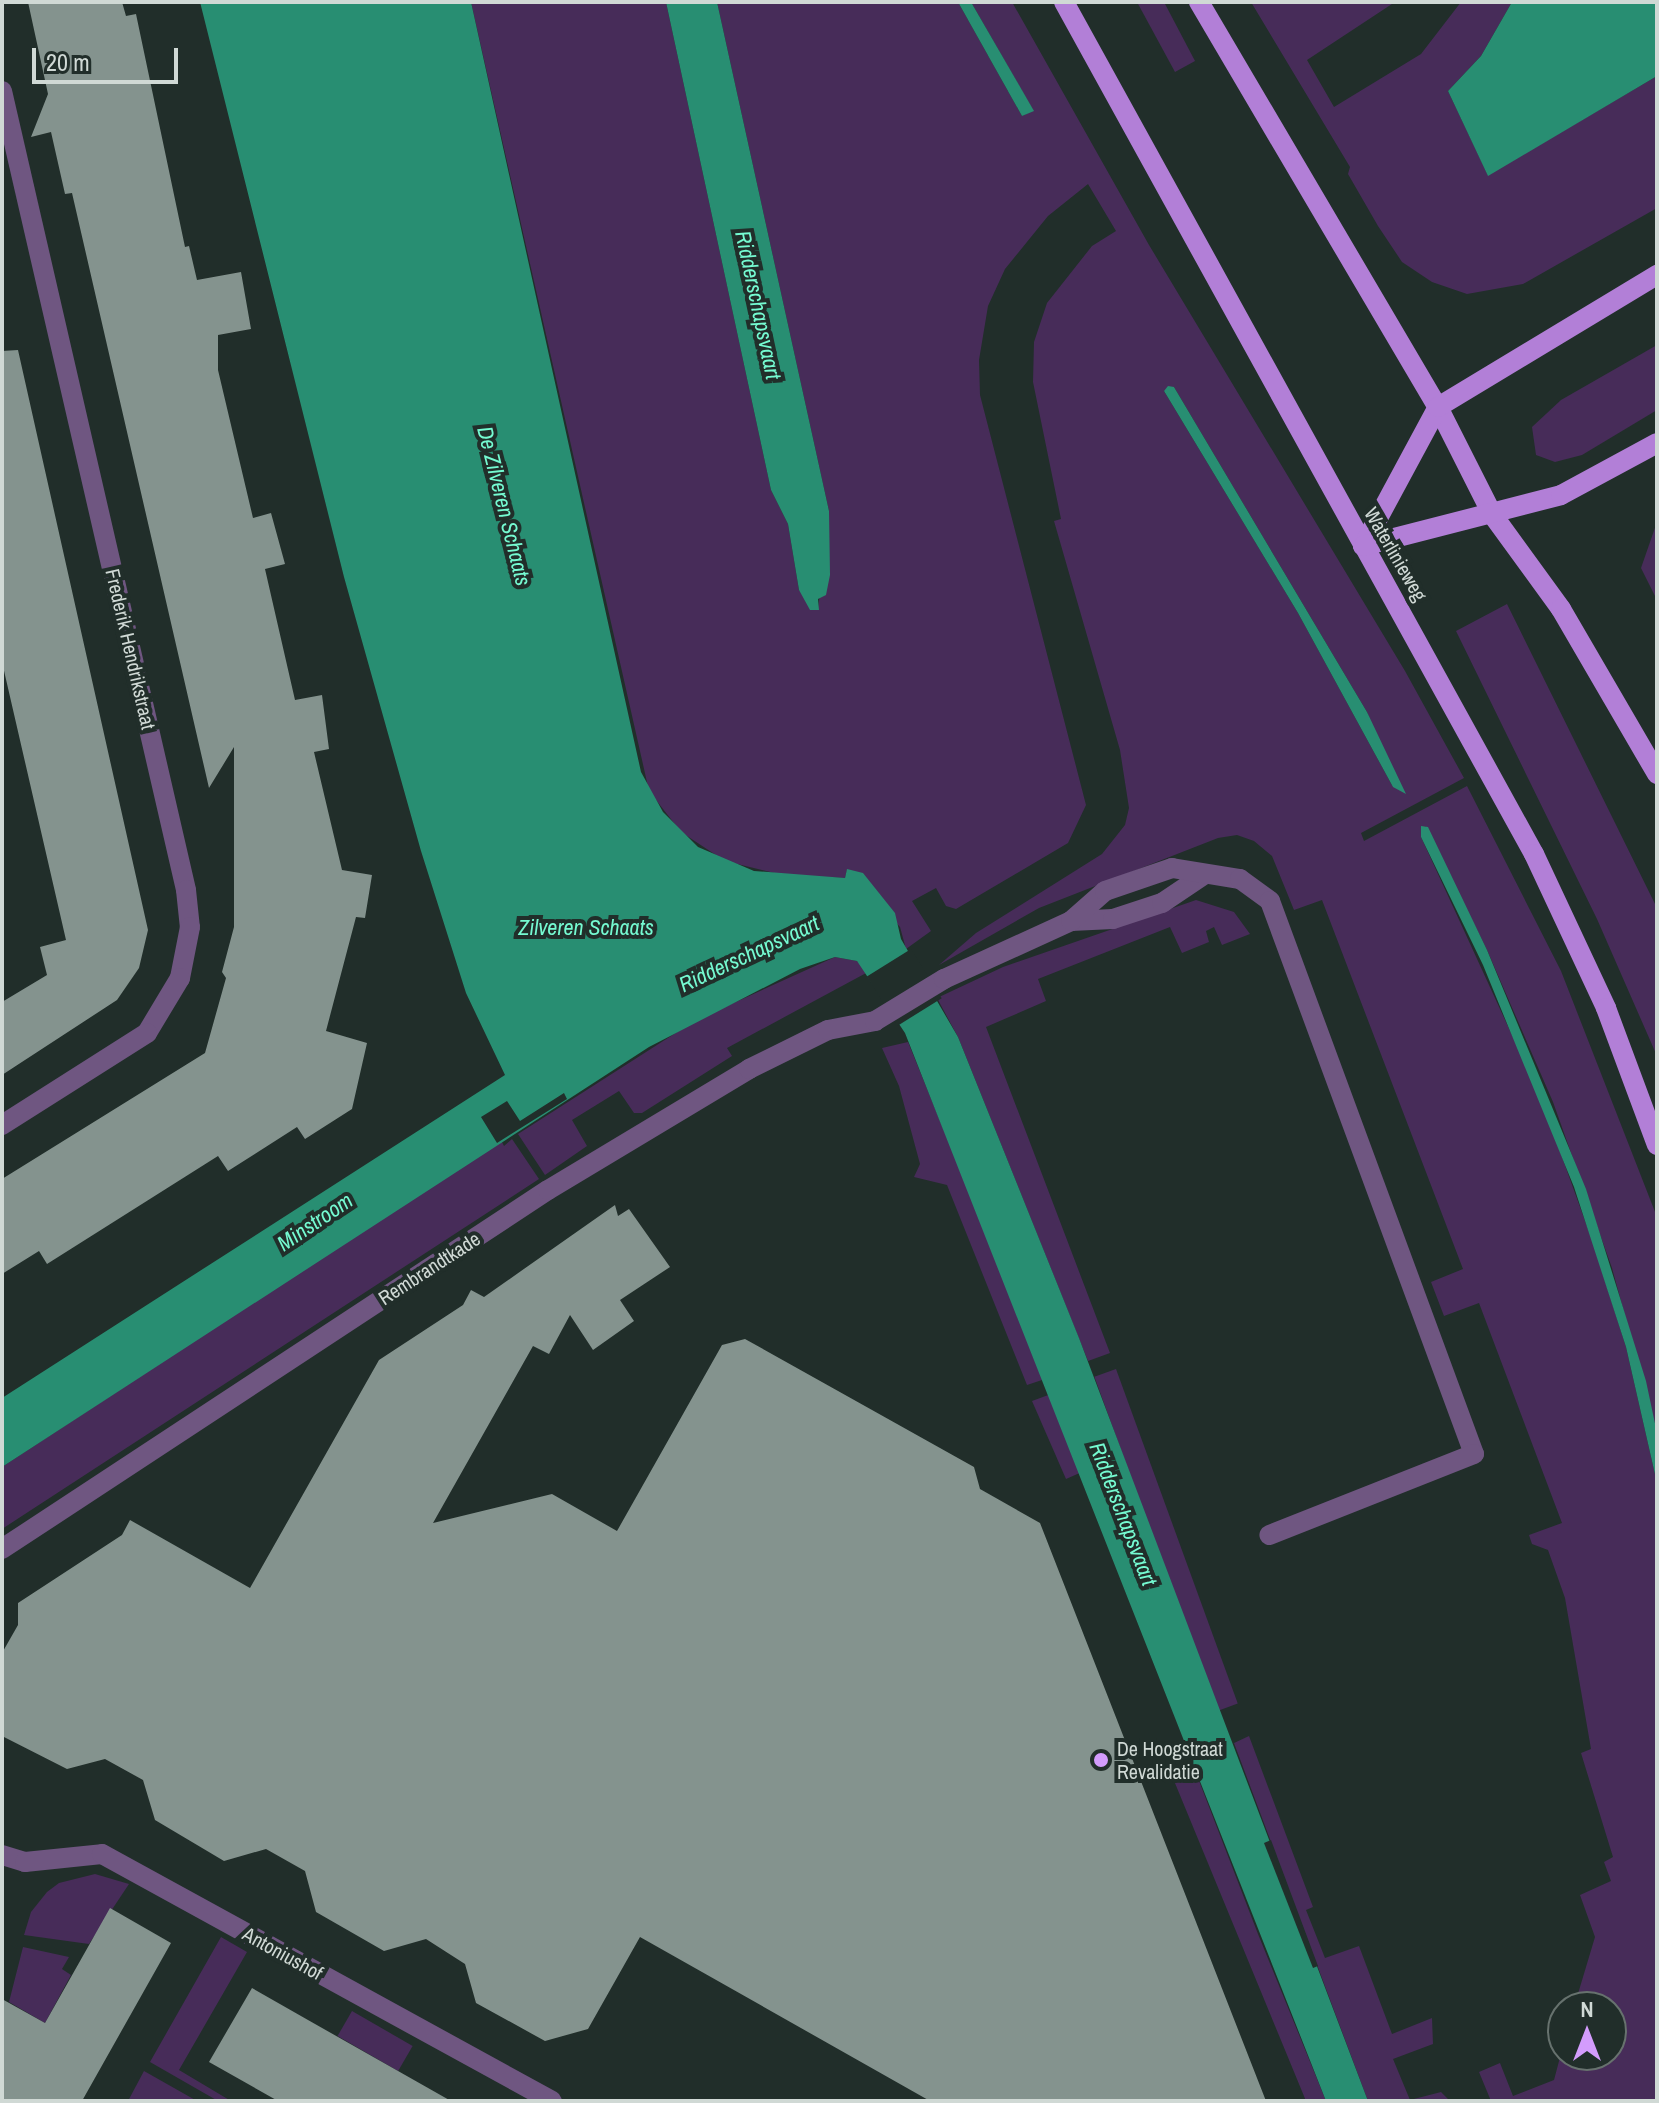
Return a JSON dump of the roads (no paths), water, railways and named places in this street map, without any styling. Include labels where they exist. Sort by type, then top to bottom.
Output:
[{"type":"main road","name":"Waterlinieweg","points":[[1064,2],[1534,854],[1606,1008],[1657,1145]]},
{"type":"main road","points":[[1199,2],[1438,407],[1492,514],[1561,609],[1657,774]]},
{"type":"main road","points":[[1363,546],[1438,407],[1657,275]]},
{"type":"main road","points":[[1363,546],[1561,495],[1657,443]]},
{"type":"street","name":"Frederik Hendrikstraat","points":[[2,91],[186,890],[190,927],[180,978],[147,1033],[2,1125]]},
{"type":"street","points":[[1071,921],[1105,891],[1172,868],[1240,879],[1270,901],[1474,1454],[1269,1535]]},
{"type":"street","points":[[1071,921],[1113,919],[1162,903],[1205,874]]},
{"type":"street","name":"Rembrandtkade","points":[[2,1549],[548,1190],[749,1069],[828,1030],[875,1021],[944,979],[1071,921]]},
{"type":"street","name":"Antoniushof","points":[[2,1855],[25,1862],[102,1854],[552,2101]]},
{"type":"water","name":"Zilveren Schaats","points":[[200,2],[471,2],[641,772],[663,812],[698,847],[754,871],[845,878],[847,869],[863,873],[895,913],[901,939],[958,1037],[1079,1338],[1368,2101],[1326,2101],[905,1033],[857,961],[835,957],[800,969],[649,1047],[2,1467],[2,1398],[505,1075],[466,993],[421,851],[344,577]]},
{"type":"water","name":"Ridderschapsvaart","points":[[666,2],[717,2],[829,511],[830,575],[826,595],[818,599],[819,610],[810,610],[799,590],[788,524],[771,490]]},
{"type":"water","points":[[958,2],[971,2],[1034,111],[1022,116]]},
{"type":"water","points":[[1512,2],[1657,2],[1657,76],[1488,176],[1448,91],[1481,56]]},
{"type":"water","points":[[1168,386],[1174,387],[1367,712],[1406,794],[1393,787],[1298,613],[1164,391]]},
{"type":"water","points":[[1421,826],[1428,827],[1487,950],[1586,1189],[1646,1381],[1657,1433],[1657,1483],[1626,1347],[1574,1187],[1483,965],[1421,837]]},
{"type":"place","name":"De Hoogstraat Revalidatie","points":[[1101,1760]]},
{"type":"water label","name":"De Zilveren Schaats","points":[[504,506]]},
{"type":"water label","name":"Minstroom","points":[[315,1222]]}]
